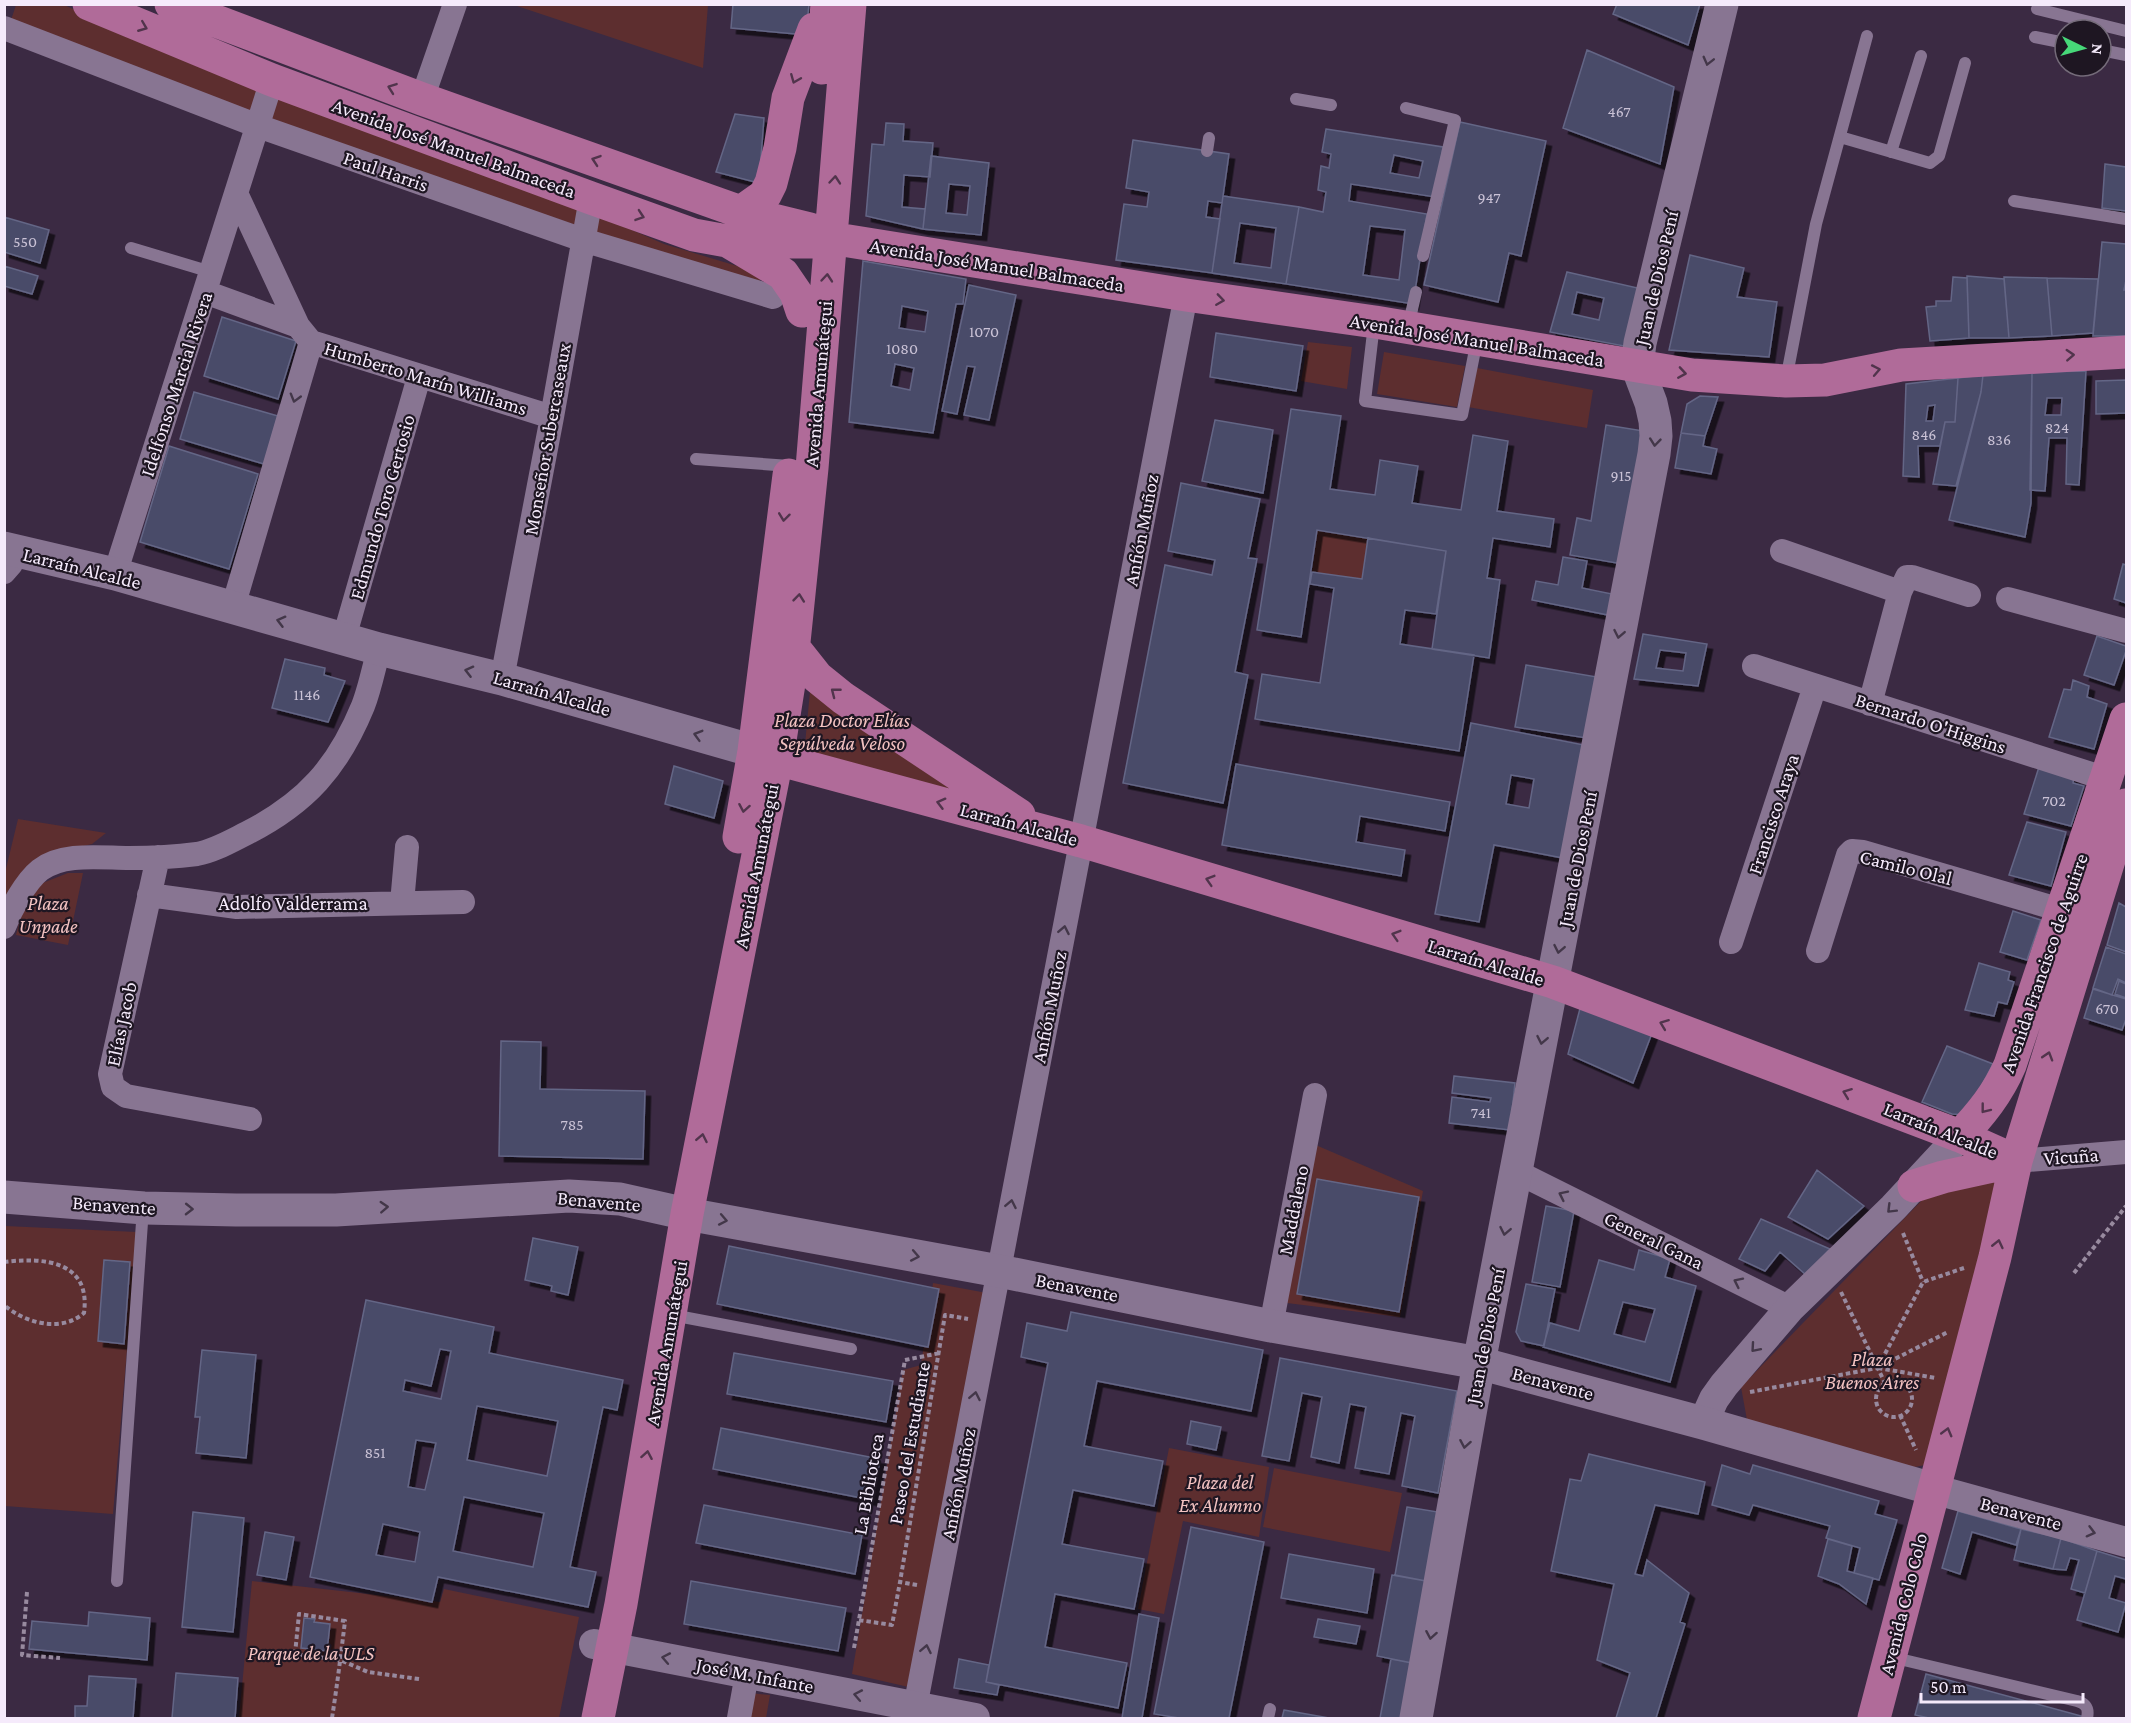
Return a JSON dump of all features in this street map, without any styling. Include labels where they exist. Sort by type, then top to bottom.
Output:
[{"type":"main road","name":"Avenida José Manuel Balmaceda","points":[[89,4],[272,80],[694,235],[727,241],[816,236]]},
{"type":"main road","name":"Avenida José Manuel Balmaceda","points":[[171,4],[422,99],[741,212],[816,236],[1289,304],[1408,328],[1692,375],[1786,381],[1825,380],[1901,365],[2127,352]]},
{"type":"main road","points":[[741,212],[765,195],[771,183],[780,148],[788,98],[825,4]]},
{"type":"main road","name":"Avenida Amunátegui","points":[[598,1719],[603,1646],[676,1211],[765,755],[794,648],[812,468],[816,236],[825,4]]},
{"type":"main road","name":"Avenida Amunátegui","points":[[765,755],[802,311],[816,236],[850,4]]},
{"type":"main road","name":"Juan de Dios Pení","points":[[1416,1719],[1479,1363],[1656,436],[1651,403],[1637,366],[1640,343],[1722,4]]},
{"type":"main road","points":[[727,241],[783,274],[796,293],[802,311]]},
{"type":"main road","name":"Larraín Alcalde","points":[[8,557],[115,574],[379,649],[502,679],[765,755],[1081,841],[1553,982],[1960,1136],[2016,1161]]},
{"type":"main road","points":[[794,648],[817,677],[843,698],[1040,830]]},
{"type":"main road","name":"Avenida Francisco de Aguirre","points":[[1960,1136],[1990,1102],[2002,1084],[2010,1065],[2061,910],[2115,793],[2127,719]]},
{"type":"main road","points":[[2115,793],[2121,842]]},
{"type":"main road","name":"Avenida Francisco de Aguirre","points":[[1933,1489],[1995,1257],[2016,1161],[2121,842]]},
{"type":"main road","points":[[1903,1197],[1943,1177],[2016,1161]]},
{"type":"main road","name":"Benavente","points":[[4,1197],[144,1208],[336,1210],[569,1196],[620,1199],[999,1271],[1271,1326],[1479,1363],[1709,1411],[1933,1489]]},
{"type":"main road","name":"Avenida Amunátegui","points":[[580,1719],[603,1646],[671,1315],[676,1211]]},
{"type":"main road","name":"Avenida Colo Colo","points":[[1874,1719],[1933,1489]]},
{"type":"street","points":[[422,99],[455,4]]},
{"type":"street","name":"Paul Harris","points":[[4,28],[258,126],[583,240],[773,297]]},
{"type":"street","name":"Idelfonso Marcial Rivera","points":[[115,574],[272,80]]},
{"type":"street","points":[[233,608],[305,334],[236,193]]},
{"type":"street","name":"Monseñor Subercaseaux","points":[[502,679],[591,198]]},
{"type":"street","name":"Humberto Marín Williams","points":[[208,282],[305,334],[419,377],[552,417]]},
{"type":"street","name":"Anfión Muñoz","points":[[914,1712],[1184,290]]},
{"type":"street","name":"Edmundo Toro Gertosio","points":[[344,638],[419,377]]},
{"type":"street","points":[[1782,552],[1900,592]]},
{"type":"street","points":[[1870,704],[1905,580],[1912,577],[1970,595]]},
{"type":"street","points":[[2008,599],[2127,631]]},
{"type":"street","points":[[4,927],[19,895],[40,870],[46,867],[67,860],[93,856],[158,858],[199,854],[262,825],[303,797],[324,776],[344,744],[364,704],[379,649]]},
{"type":"street","name":"Bernardo O'Higgins","points":[[1754,666],[1870,704],[2115,793]]},
{"type":"street","name":"Francisco Araya","points":[[1731,942],[1815,686]]},
{"type":"street","points":[[402,903],[407,847]]},
{"type":"street","name":"Camilo Olal","points":[[1818,951],[1848,855],[1852,851],[1863,852],[2061,910]]},
{"type":"street","name":"Elías Jacob","points":[[158,858],[110,1074],[112,1088],[126,1096],[250,1119]]},
{"type":"street","name":"Adolfo Valderrama","points":[[149,895],[237,907],[463,902]]},
{"type":"street","name":"Maddaleno","points":[[1271,1326],[1315,1095]]},
{"type":"street","name":"Avenida Francisco de Aguirre","points":[[1709,1411],[1735,1370],[1790,1308],[1903,1197],[1960,1136]]},
{"type":"street","name":"Vicuña","points":[[2016,1161],[2127,1152]]},
{"type":"street","name":"General Gana","points":[[1517,1172],[1790,1308]]},
{"type":"street","name":"Benavente","points":[[1933,1489],[2127,1542]]},
{"type":"street","name":"José M. Infante","points":[[603,1646],[747,1674],[914,1712],[975,1719]]},
{"type":"street","points":[[739,1719],[747,1674]]},
{"type":"lane","points":[[2037,9],[2127,31]]},
{"type":"lane","points":[[1786,381],[1816,224],[1868,36]]},
{"type":"lane","points":[[2035,37],[2053,41]]},
{"type":"lane","points":[[1891,152],[1921,56]]},
{"type":"lane","points":[[1840,137],[1930,163],[1939,156],[1965,63]]},
{"type":"lane","points":[[1296,99],[1331,105]]},
{"type":"lane","points":[[1406,108],[1455,120],[1423,256]]},
{"type":"lane","points":[[1207,151],[1209,138]]},
{"type":"lane","points":[[2014,201],[2127,219]]},
{"type":"lane","points":[[131,248],[208,282]]},
{"type":"lane","points":[[1408,328],[1416,292]]},
{"type":"lane","points":[[1375,322],[1365,401],[1462,415],[1477,339]]},
{"type":"lane","points":[[696,459],[790,466]]},
{"type":"lane","points":[[117,1581],[144,1208]]},
{"type":"lane","points":[[671,1315],[851,1349]]},
{"type":"lane","points":[[1890,1657],[2077,1701],[2086,1706],[2087,1719]]},
{"type":"path","points":[[1877,1368],[1923,1282],[1903,1197]]},
{"type":"path","points":[[2074,1273],[2127,1206]]},
{"type":"path","points":[[1923,1282],[1995,1257]]},
{"type":"path","points":[[4,1262],[23,1260],[51,1262],[66,1267],[78,1280],[86,1296],[84,1313],[75,1320],[57,1324],[40,1323],[16,1315],[4,1305]]},
{"type":"path","points":[[1830,1270],[1885,1383]]},
{"type":"path","name":"Paseo del Estudiante","points":[[859,1620],[892,1625],[945,1315],[989,1322]]},
{"type":"path","points":[[1709,1411],[1877,1368],[1978,1316]]},
{"type":"path","name":"La Biblioteca","points":[[854,1648],[905,1360],[940,1353]]},
{"type":"path","points":[[1877,1368],[1961,1382]]},
{"type":"path","points":[[1902,1382],[1910,1391],[1909,1408],[1900,1415],[1889,1416],[1876,1404],[1877,1392],[1885,1383],[1902,1382]]},
{"type":"path","points":[[900,1582],[938,1589]]},
{"type":"path","points":[[27,1592],[22,1655],[60,1658]]},
{"type":"path","points":[[332,1719],[340,1660],[345,1621],[299,1614],[295,1654],[340,1660],[368,1672],[419,1679]]},
{"type":"green space","points":[[16,5],[64,5],[256,88],[566,201],[664,244],[757,272],[760,279],[759,286],[248,116],[11,20]]},
{"type":"green space","points":[[514,5],[708,5],[703,68]]},
{"type":"green space","points":[[1308,342],[1352,347],[1347,389],[1301,381]]},
{"type":"green space","points":[[1384,352],[1465,366],[1457,407],[1377,394]]},
{"type":"green space","points":[[1477,368],[1593,390],[1587,428],[1468,407]]},
{"type":"green space","points":[[1317,530],[1368,538],[1362,579],[1312,572]]},
{"type":"green space","name":"Plaza Doctor Elías Sepúlveda Veloso","points":[[813,660],[1008,814],[804,755]]},
{"type":"green space","points":[[18,819],[106,833],[92,844],[42,856],[5,899],[5,873]]},
{"type":"green space","name":"Plaza Unpade","points":[[68,873],[83,873],[68,945],[16,935],[24,904],[40,884]]},
{"type":"green space","points":[[1311,1143],[1423,1191],[1400,1317],[1287,1303]]},
{"type":"green space","name":"Plaza Buenos Aires","points":[[1981,1176],[1997,1183],[1931,1464],[1909,1468],[1747,1420],[1741,1387],[1928,1194]]},
{"type":"green space","points":[[5,1226],[137,1232],[113,1514],[5,1506]]},
{"type":"green space","points":[[933,1283],[987,1293],[913,1688],[852,1674],[903,1370],[921,1365]]},
{"type":"green space","name":"Plaza del Ex Alumno","points":[[1169,1448],[1269,1467],[1259,1537],[1183,1521],[1164,1614],[1138,1609]]},
{"type":"green space","points":[[1274,1468],[1402,1493],[1390,1552],[1263,1527]]},
{"type":"green space","name":"Parque de la ULS","points":[[252,1581],[440,1602],[444,1589],[579,1617],[559,1718],[239,1718]]},
{"type":"green space","points":[[750,1693],[770,1695],[766,1718],[745,1718]]},
{"type":"building","points":[[733,4],[809,4],[806,35],[731,28]]},
{"type":"building","points":[[1617,4],[1700,4],[1688,45],[1613,14]]},
{"type":"building","points":[[1587,50],[1674,87],[1660,164],[1563,128]]},
{"type":"building","points":[[735,114],[764,118],[759,183],[716,172]]},
{"type":"building","points":[[1460,122],[1546,141],[1521,256],[1509,253],[1498,302],[1424,285]]},
{"type":"building","points":[[886,123],[904,124],[903,141],[933,143],[930,177],[904,175],[902,207],[925,209],[923,229],[866,216],[872,144],[884,145]]},
{"type":"building","points":[[1326,129],[1443,147],[1435,197],[1351,184],[1349,201],[1427,214],[1413,304],[1286,284],[1299,207],[1323,212],[1326,192],[1318,190],[1321,166],[1329,168],[1331,154],[1322,152]],"holes":[[[1394,155],[1423,161],[1419,178],[1390,173]],[[1370,226],[1405,230],[1399,280],[1363,275]]]},
{"type":"building","points":[[1133,140],[1229,154],[1222,203],[1208,201],[1206,217],[1220,219],[1212,273],[1116,260],[1124,204],[1147,207],[1149,192],[1126,188]]},
{"type":"building","points":[[931,156],[989,163],[981,235],[923,229]],"holes":[[[949,184],[970,186],[967,215],[946,213]]]},
{"type":"building","points":[[2105,164],[2126,167],[2126,211],[2102,208]]},
{"type":"building","points":[[1223,196],[1299,207],[1286,284],[1212,273]],"holes":[[[1240,223],[1276,228],[1271,268],[1234,263]]]},
{"type":"building","points":[[4,217],[49,230],[40,263],[4,252]]},
{"type":"building","points":[[2102,242],[2126,244],[2124,290],[2126,290],[2126,336],[2093,336]]},
{"type":"building","points":[[1690,255],[1744,268],[1737,297],[1777,302],[1769,357],[1669,350]]},
{"type":"building","points":[[863,261],[966,279],[963,304],[956,304],[933,433],[849,422]],"holes":[[[902,306],[928,311],[925,332],[899,328]],[[895,364],[914,368],[910,390],[891,386]]]},
{"type":"building","points":[[4,266],[38,276],[32,294],[4,286]]},
{"type":"building","points":[[1567,272],[1642,289],[1629,347],[1550,332]],"holes":[[[1577,292],[1604,298],[1599,320],[1572,314]]]},
{"type":"building","points":[[1967,276],[2004,279],[2009,338],[1969,338]]},
{"type":"building","points":[[1953,277],[1967,278],[1969,338],[1930,341],[1926,307],[1936,306],[1936,301],[1951,301]]},
{"type":"building","points":[[2004,277],[2047,278],[2052,336],[2009,338]]},
{"type":"building","points":[[2047,278],[2098,279],[2093,333],[2052,336]]},
{"type":"building","points":[[969,285],[1016,295],[989,420],[964,415],[975,367],[967,366],[957,414],[942,411]]},
{"type":"building","points":[[222,317],[296,341],[278,399],[204,376]]},
{"type":"building","points":[[1216,333],[1303,346],[1296,391],[1210,377]]},
{"type":"building","points":[[2086,371],[2079,485],[2066,484],[2067,438],[2049,438],[2045,491],[2030,490],[2032,372]],"holes":[[[2047,398],[2062,398],[2061,415],[2045,415]]]},
{"type":"building","points":[[2032,372],[2031,503],[2025,537],[1949,520],[1981,392],[1983,375]]},
{"type":"building","points":[[1983,375],[1981,392],[1956,486],[1933,484],[1945,422],[1955,422],[1958,378]]},
{"type":"building","points":[[1958,378],[1955,422],[1945,422],[1940,446],[1918,446],[1919,477],[1903,476],[1906,384]],"holes":[[[1935,405],[1933,421],[1926,421],[1928,406]]]},
{"type":"building","points":[[2126,380],[2126,413],[2096,414],[2096,381]]},
{"type":"building","points":[[194,392],[278,416],[264,464],[180,439]]},
{"type":"building","points":[[1700,396],[1718,397],[1705,436],[1681,433],[1687,404]]},
{"type":"building","points":[[1291,409],[1341,416],[1330,489],[1375,495],[1380,460],[1418,466],[1412,503],[1461,510],[1473,435],[1508,441],[1497,511],[1554,519],[1550,547],[1493,538],[1487,578],[1500,580],[1489,658],[1432,649],[1446,551],[1317,530],[1301,637],[1257,630]]},
{"type":"building","points":[[1215,420],[1273,430],[1263,493],[1202,481]]},
{"type":"building","points":[[1606,425],[1650,432],[1628,565],[1570,555],[1577,518],[1591,521]]},
{"type":"building","points":[[1681,433],[1705,436],[1703,446],[1717,449],[1711,474],[1675,468]]},
{"type":"building","points":[[169,446],[258,474],[229,569],[140,542]]},
{"type":"building","points":[[1181,483],[1260,499],[1248,558],[1257,559],[1235,672],[1248,675],[1223,803],[1123,783],[1165,565],[1212,575],[1215,560],[1168,551]]},
{"type":"building","points":[[1368,538],[1446,551],[1436,614],[1405,610],[1400,644],[1474,655],[1459,751],[1255,719],[1262,674],[1320,683],[1334,588],[1310,584],[1312,572],[1362,579]]},
{"type":"building","points":[[1563,557],[1587,561],[1582,588],[1617,595],[1613,616],[1532,600],[1536,581],[1558,585]]},
{"type":"building","points":[[2123,564],[2126,565],[2126,603],[2114,599]]},
{"type":"building","points":[[1643,634],[1707,644],[1698,686],[1634,679]],"holes":[[[1660,650],[1686,653],[1683,671],[1656,668]]]},
{"type":"building","points":[[2097,636],[2126,646],[2114,685],[2084,675]]},
{"type":"building","points":[[285,659],[325,668],[324,675],[345,681],[328,722],[272,708]]},
{"type":"building","points":[[1526,665],[1603,678],[1593,739],[1515,727]]},
{"type":"building","points":[[2073,680],[2089,686],[2087,697],[2107,704],[2094,749],[2049,737],[2064,689],[2071,690]]},
{"type":"building","points":[[1471,723],[1584,745],[1563,858],[1494,845],[1479,922],[1435,914]],"holes":[[[1511,775],[1534,779],[1529,808],[1506,804]]]},
{"type":"building","points":[[1236,764],[1450,802],[1445,831],[1360,816],[1356,842],[1405,850],[1401,876],[1222,845]]},
{"type":"building","points":[[674,766],[723,781],[714,818],[665,804]]},
{"type":"building","points":[[2039,767],[2074,776],[2073,783],[2084,786],[2071,826],[2024,814]]},
{"type":"building","points":[[2027,822],[2066,832],[2051,886],[2009,875]]},
{"type":"building","points":[[2119,903],[2126,907],[2126,952],[2107,945]]},
{"type":"building","points":[[2013,911],[2041,920],[2027,960],[2000,952]]},
{"type":"building","points":[[2106,947],[2126,954],[2126,983],[2118,979],[2112,995],[2093,988]]},
{"type":"building","points":[[1979,963],[2010,972],[2008,980],[2014,982],[2007,1004],[1998,1002],[1994,1016],[1965,1010]]},
{"type":"building","points":[[2119,981],[2126,984],[2126,998],[2115,994]]},
{"type":"building","points":[[2093,989],[2126,999],[2126,1019],[2122,1030],[2084,1018]]},
{"type":"building","points":[[1582,1001],[1654,1028],[1633,1083],[1568,1054]]},
{"type":"building","points":[[501,1041],[541,1042],[540,1089],[645,1091],[643,1159],[499,1156]]},
{"type":"building","points":[[1947,1046],[1993,1064],[1966,1115],[1952,1114],[1922,1102]]},
{"type":"building","points":[[1454,1076],[1515,1083],[1510,1130],[1449,1123],[1452,1097],[1490,1102],[1491,1098],[1452,1093]]},
{"type":"building","points":[[1817,1170],[1864,1206],[1828,1239],[1788,1217]]},
{"type":"building","points":[[1317,1179],[1419,1197],[1399,1312],[1297,1294]]},
{"type":"building","points":[[1546,1206],[1574,1211],[1560,1287],[1532,1282]]},
{"type":"building","points":[[1761,1219],[1830,1249],[1806,1275],[1780,1252],[1765,1271],[1739,1259]]},
{"type":"building","points":[[533,1238],[578,1247],[568,1295],[551,1291],[552,1286],[525,1280]]},
{"type":"building","points":[[729,1246],[939,1289],[928,1347],[717,1304]]},
{"type":"building","points":[[1639,1250],[1670,1259],[1665,1277],[1696,1286],[1670,1382],[1543,1347],[1550,1323],[1579,1331],[1599,1260],[1634,1270]],"holes":[[[1623,1302],[1655,1309],[1645,1342],[1614,1334]]]},
{"type":"building","points":[[104,1260],[130,1262],[124,1344],[98,1341]]},
{"type":"building","points":[[1526,1284],[1555,1289],[1544,1346],[1521,1341],[1516,1332]]},
{"type":"building","points":[[366,1300],[494,1327],[489,1353],[623,1380],[617,1410],[603,1407],[570,1567],[596,1572],[588,1607],[438,1577],[432,1602],[310,1577]],"holes":[[[440,1349],[451,1351],[441,1399],[403,1391],[405,1380],[431,1386]],[[477,1406],[558,1421],[547,1476],[467,1460]],[[416,1440],[436,1443],[425,1490],[408,1487]],[[464,1497],[544,1513],[533,1567],[453,1551]],[[383,1524],[420,1532],[415,1562],[376,1555]]]},
{"type":"building","points":[[1071,1312],[1263,1350],[1251,1411],[1097,1381],[1084,1446],[1163,1461],[1154,1506],[1073,1490],[1062,1544],[1144,1559],[1134,1609],[1055,1594],[1045,1647],[1127,1663],[1118,1708],[986,1682],[1048,1363],[1021,1357],[1027,1323],[1067,1331]]},
{"type":"building","points":[[202,1350],[256,1355],[246,1458],[196,1453],[200,1417],[195,1417]]},
{"type":"building","points":[[734,1353],[893,1381],[886,1422],[727,1394]]},
{"type":"building","points":[[1280,1358],[1457,1391],[1438,1493],[1402,1486],[1415,1416],[1401,1413],[1389,1474],[1355,1468],[1366,1407],[1350,1404],[1339,1463],[1311,1457],[1322,1397],[1302,1393],[1289,1461],[1262,1456]]},
{"type":"building","points":[[1191,1421],[1221,1427],[1216,1450],[1187,1444]]},
{"type":"building","points":[[721,1428],[880,1459],[872,1500],[713,1469]]},
{"type":"building","points":[[1589,1454],[1705,1482],[1698,1514],[1655,1505],[1635,1574],[1643,1576],[1647,1560],[1689,1593],[1680,1622],[1685,1624],[1656,1718],[1616,1718],[1630,1673],[1597,1660],[1614,1584],[1551,1571],[1570,1479],[1581,1481]]},
{"type":"building","points":[[1722,1465],[1750,1474],[1753,1465],[1879,1501],[1875,1514],[1897,1520],[1879,1580],[1854,1573],[1860,1548],[1826,1538],[1830,1526],[1753,1505],[1749,1515],[1712,1505]]},
{"type":"building","points":[[704,1505],[862,1535],[855,1574],[696,1543]]},
{"type":"building","points":[[1407,1507],[1438,1512],[1426,1581],[1395,1575]]},
{"type":"building","points":[[1958,1511],[2021,1529],[2016,1545],[1972,1532],[1960,1574],[1942,1568]]},
{"type":"building","points":[[193,1512],[244,1518],[233,1632],[182,1627]]},
{"type":"building","points":[[1191,1527],[1264,1542],[1229,1718],[1179,1718],[1154,1714]]},
{"type":"building","points":[[2021,1529],[2061,1538],[2053,1569],[2014,1560]]},
{"type":"building","points":[[265,1532],[294,1537],[286,1580],[257,1575]]},
{"type":"building","points":[[2061,1538],[2097,1551],[2085,1593],[2071,1589],[2079,1560],[2070,1558],[2066,1570],[2053,1569]]},
{"type":"building","points":[[1828,1539],[1852,1546],[1847,1571],[1873,1578],[1866,1604],[1839,1584],[1818,1576]]},
{"type":"building","points":[[2097,1551],[2126,1560],[2126,1579],[2115,1576],[2109,1598],[2126,1603],[2118,1632],[2077,1620]]},
{"type":"building","points":[[1289,1554],[1374,1569],[1367,1613],[1281,1598]]},
{"type":"building","points":[[1392,1575],[1426,1581],[1412,1663],[1377,1656]]},
{"type":"building","points":[[691,1581],[846,1608],[838,1651],[684,1624]]},
{"type":"building","points":[[89,1612],[150,1618],[147,1660],[29,1649],[32,1621],[88,1626]]},
{"type":"building","points":[[1139,1614],[1159,1618],[1142,1718],[1122,1718]]},
{"type":"building","points":[[304,1618],[330,1624],[327,1651],[301,1648]]},
{"type":"building","points":[[1318,1619],[1360,1626],[1356,1644],[1314,1637]]},
{"type":"building","points":[[959,1659],[989,1665],[986,1682],[999,1685],[997,1695],[954,1688]]},
{"type":"building","points":[[1391,1659],[1412,1663],[1403,1718],[1380,1718]]},
{"type":"building","points":[[176,1673],[238,1678],[235,1718],[172,1718]]},
{"type":"building","points":[[1926,1674],[2081,1716],[2080,1718],[1929,1718],[1915,1715]]},
{"type":"building","points":[[89,1676],[136,1679],[133,1718],[75,1718],[75,1706],[87,1706]]},
{"type":"building","points":[[1284,1710],[1329,1718],[1282,1718]]}]
